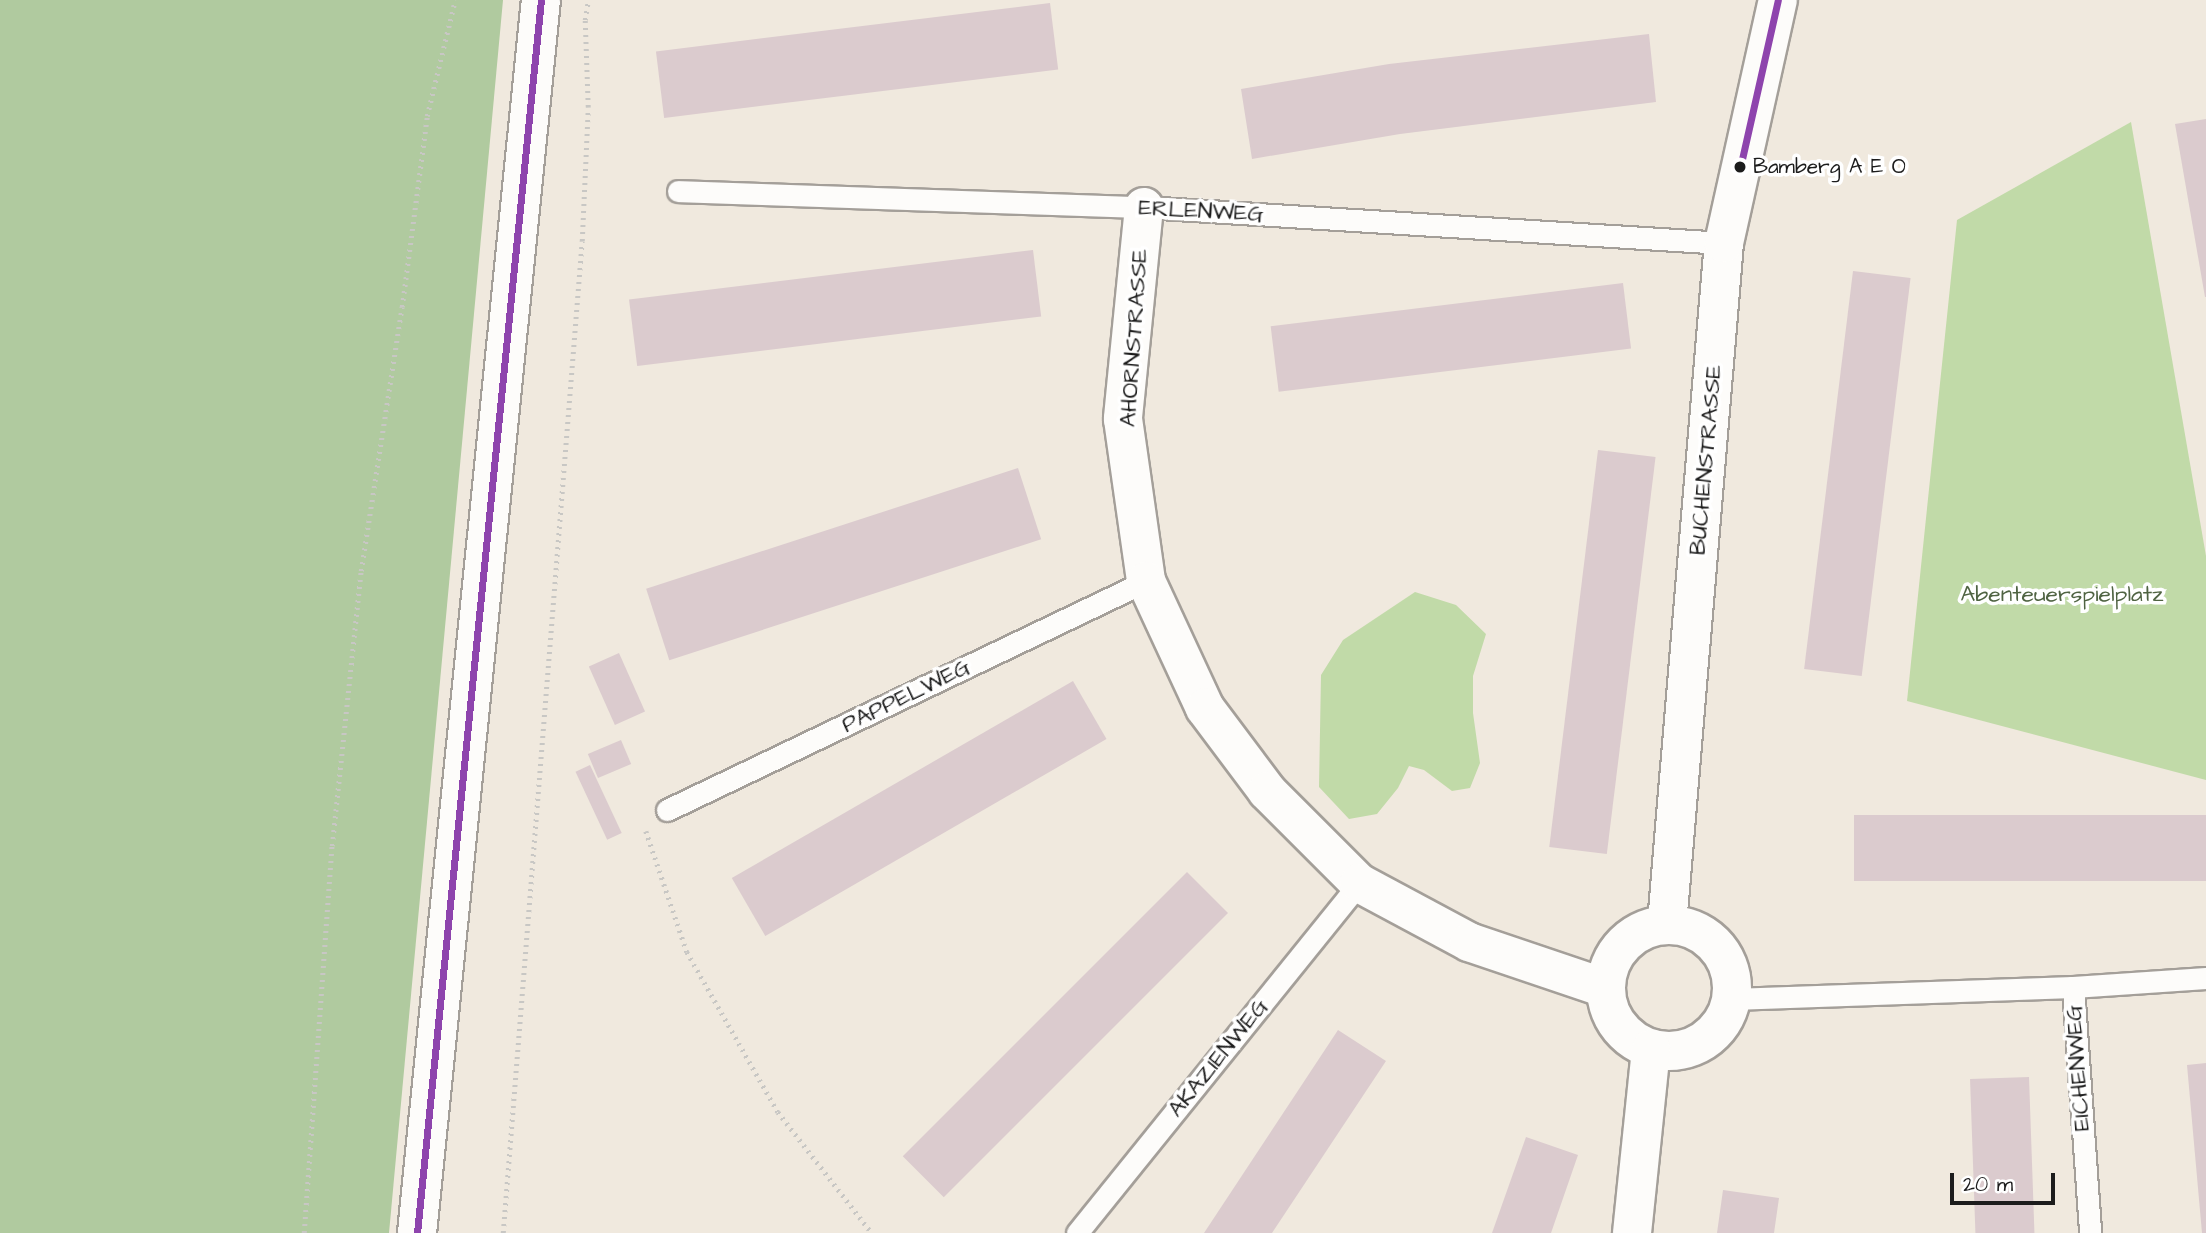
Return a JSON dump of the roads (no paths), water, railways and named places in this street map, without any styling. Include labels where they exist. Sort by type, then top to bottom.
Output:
[{"type":"street","points":[[417,1233],[541,0]]},
{"type":"street","name":"BUCHENSTRASSE","points":[[1667,924],[1724,243],[1778,0]]},
{"type":"street","name":"AHORNSTRASSE","points":[[1144,207],[1123,419],[1146,581],[1205,708],[1267,791],[1359,883],[1469,942],[1605,988]]},
{"type":"street","points":[[1667,924],[1690,928],[1709,939],[1723,955],[1731,976],[1732,999],[1728,1013],[1715,1032],[1696,1046],[1674,1052],[1651,1049],[1636,1043],[1620,1028],[1609,1009],[1605,988],[1615,955],[1624,943],[1646,929],[1667,924]]},
{"type":"street","points":[[1632,1233],[1651,1049]]},
{"type":"lane","name":"ERLENWEG","points":[[678,191],[1144,207],[1724,243]]},
{"type":"lane","name":"PAPPELWEG","points":[[667,810],[1146,581]]},
{"type":"lane","name":"AKAZIENWEG","points":[[1077,1233],[1359,883]]},
{"type":"lane","points":[[1732,999],[2073,987],[2206,978]]},
{"type":"lane","name":"EICHENWEG","points":[[2073,987],[2090,1233]]},
{"type":"place","name":"Bamberg A E O","points":[[1740,167]]},
{"type":"park label","name":"Abenteuerspielplatz","points":[[2062,594]]}]
